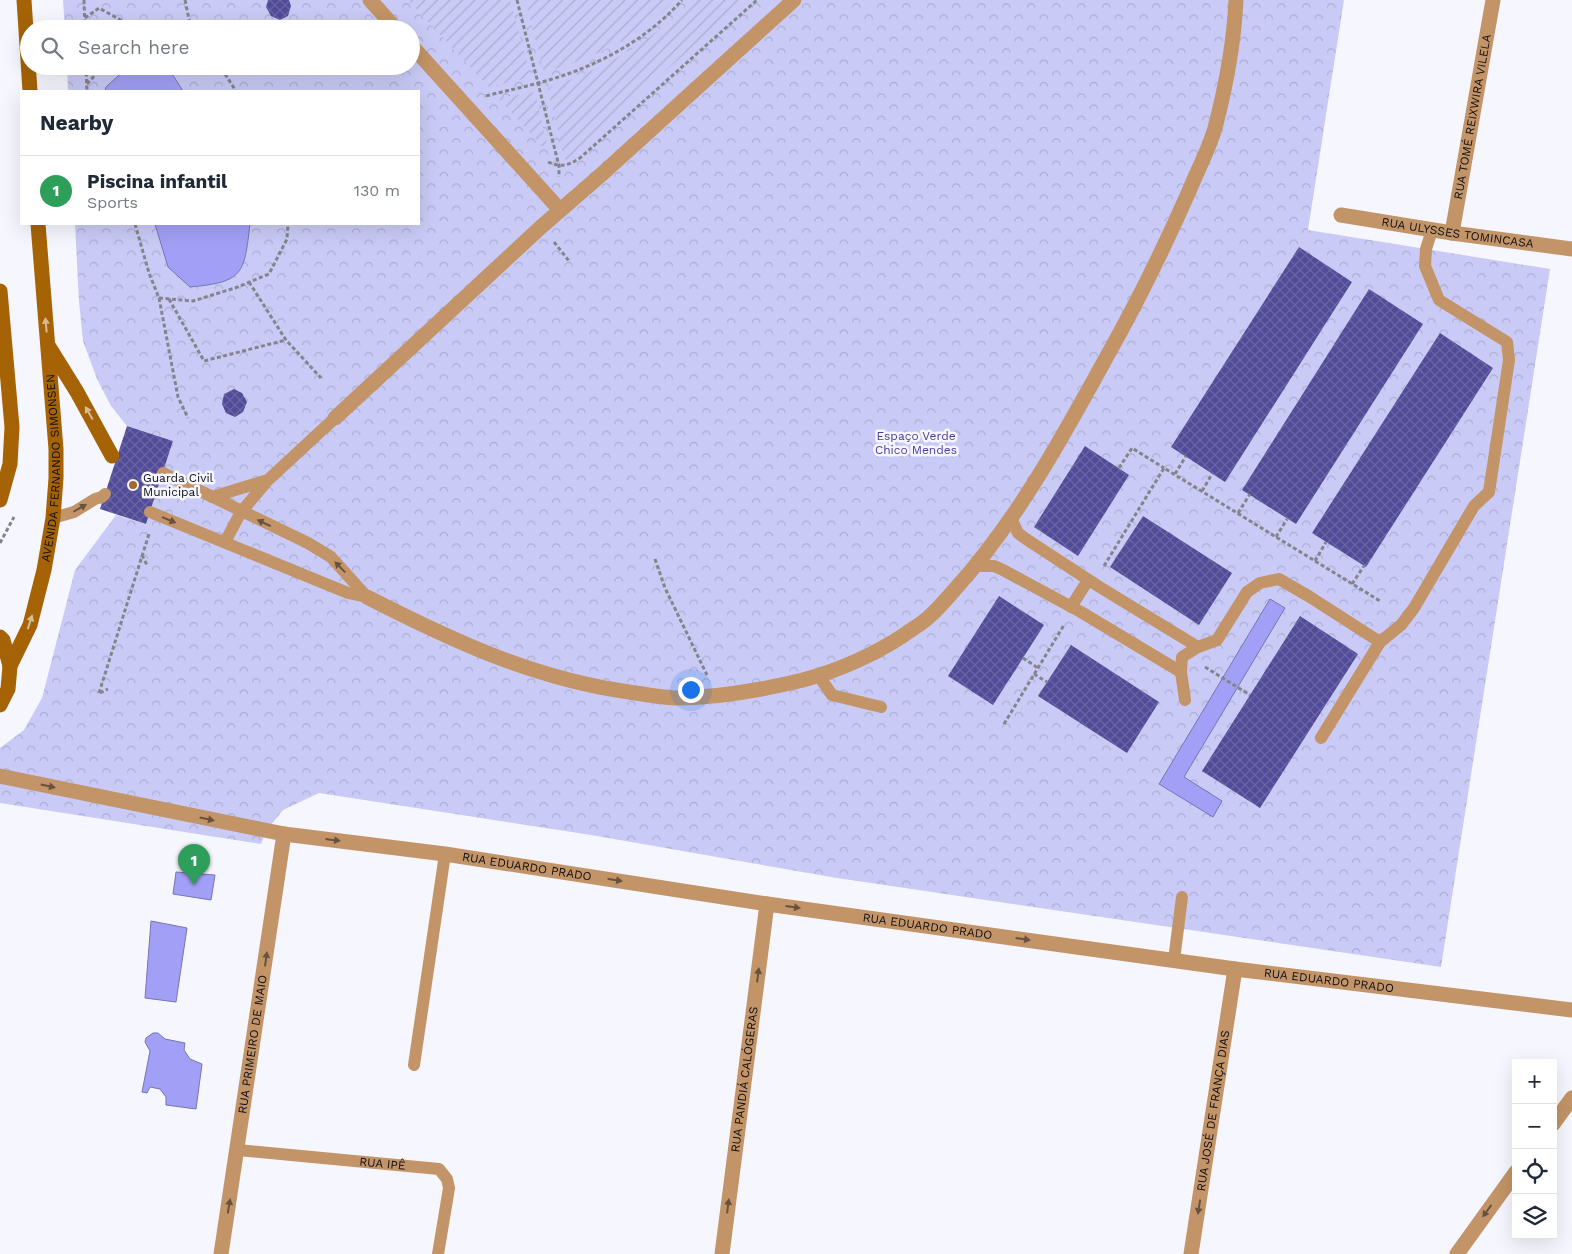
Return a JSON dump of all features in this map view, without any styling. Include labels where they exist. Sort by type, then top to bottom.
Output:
[{"type":"main road","points":[[24,0],[25,20]]},
{"type":"main road","points":[[29,75],[30,90]]},
{"type":"main road","name":"AVENIDA FERNANDO SIMONSEN","points":[[0,704],[8,689],[10,666],[30,625],[44,570],[56,478],[56,449],[38,225]]},
{"type":"main road","points":[[0,291],[12,428],[10,464],[0,500]]},
{"type":"main road","points":[[48,346],[114,457]]},
{"type":"main road","points":[[0,637],[10,666]]},
{"type":"street","points":[[370,0],[388,20]]},
{"type":"street","points":[[335,418],[560,210],[610,168],[794,0]]},
{"type":"street","points":[[367,597],[405,617],[479,651],[559,679],[611,690],[672,698],[708,696],[774,687],[819,676],[852,665],[883,649],[929,618],[996,541],[1032,487],[1130,316],[1182,207],[1214,132],[1230,63],[1236,0]]},
{"type":"street","name":"RUA TOMÉ REIXWIRA VILELA","points":[[1452,233],[1492,0]]},
{"type":"street","points":[[420,55],[560,210]]},
{"type":"street","name":"RUA ULYSSES TOMINCASA","points":[[1341,215],[1452,233],[1572,249]]},
{"type":"street","name":"RUA EDUARDO PRADO","points":[[0,776],[284,834],[445,854],[767,904],[1174,960],[1572,1010]]},
{"type":"street","name":"RUA PRIMEIRO DE MAIO","points":[[222,1254],[284,834]]},
{"type":"street","name":"RUA PANDIÁ CALÓGERAS","points":[[722,1254],[767,904]]},
{"type":"street","name":"RUA JOSÉ DE FRANÇA DIAS","points":[[1192,1254],[1235,968]]},
{"type":"street","points":[[1557,1119],[1572,1098]]},
{"type":"street","points":[[1457,1254],[1512,1178]]},
{"type":"lane","points":[[1321,738],[1380,642],[1401,625],[1414,608],[1474,506],[1489,492],[1509,360],[1507,342],[1439,300],[1425,266],[1426,248],[1432,230]]},
{"type":"lane","points":[[225,542],[241,512],[268,480],[335,418]]},
{"type":"lane","points":[[163,473],[308,544],[330,557],[367,597]]},
{"type":"lane","points":[[212,497],[268,480]]},
{"type":"lane","points":[[52,518],[74,512],[105,494]]},
{"type":"lane","points":[[150,512],[348,593],[367,597]]},
{"type":"lane","points":[[1011,518],[1018,533],[1088,580],[1198,646]]},
{"type":"lane","points":[[976,566],[994,566],[1001,569],[1071,607],[1181,672]]},
{"type":"lane","points":[[1184,700],[1181,672],[1182,656],[1198,646],[1217,640],[1247,592],[1260,583],[1279,579],[1380,642]]},
{"type":"lane","points":[[1071,607],[1088,580]]},
{"type":"lane","points":[[819,676],[832,695],[881,707]]},
{"type":"lane","points":[[414,1065],[445,854]]},
{"type":"lane","points":[[1174,960],[1182,897]]},
{"type":"lane","name":"RUA IPÊ","points":[[238,1150],[439,1169],[447,1179],[448,1188],[438,1254]]},
{"type":"path","points":[[84,0],[85,18]]},
{"type":"path","points":[[185,0],[189,20]]},
{"type":"path","points":[[517,0],[559,166]]},
{"type":"path","points":[[480,99],[539,83],[614,54],[635,41],[674,10],[682,0]]},
{"type":"path","points":[[543,156],[549,162],[559,166],[571,164],[580,158],[757,0]]},
{"type":"path","points":[[85,18],[100,8],[120,20]]},
{"type":"path","points":[[86,75],[87,90]]},
{"type":"path","points":[[87,85],[95,75]]},
{"type":"path","points":[[226,75],[235,90]]},
{"type":"path","points":[[481,88],[494,102]]},
{"type":"path","points":[[135,225],[149,273],[159,298],[178,397],[188,418]]},
{"type":"path","points":[[159,298],[193,301],[269,274],[287,238],[288,225]]},
{"type":"path","points":[[249,282],[286,340],[321,378]]},
{"type":"path","points":[[170,299],[204,361],[286,340]]},
{"type":"path","points":[[1119,468],[1132,448],[1380,602]]},
{"type":"path","points":[[1175,474],[1186,456]]},
{"type":"path","points":[[1101,571],[1164,468]]},
{"type":"path","points":[[1202,491],[1212,474]]},
{"type":"path","points":[[1238,513],[1250,494]]},
{"type":"path","points":[[1276,537],[1287,518]]},
{"type":"path","points":[[108,689],[99,693],[149,533]]},
{"type":"path","points":[[1315,561],[1326,542]]},
{"type":"path","points":[[142,554],[147,565]]},
{"type":"path","points":[[655,559],[665,588],[708,676]]},
{"type":"path","points":[[1352,584],[1364,566]]},
{"type":"path","points":[[1004,724],[1065,622]]},
{"type":"path","points":[[1023,658],[1038,668]]},
{"type":"path","points":[[1204,667],[1250,695]]},
{"type":"path","points":[[1034,674],[1047,682]]},
{"type":"green space","name":"Espaço Verde Chico Mendes","points":[[63,0],[1344,0],[1308,230],[1550,269],[1441,967],[837,878],[591,835],[319,793],[283,810],[266,831],[261,844],[0,803],[0,748],[24,730],[42,698],[75,570],[116,515],[146,524],[173,441],[127,426],[111,406],[97,379],[83,341],[75,225],[420,225],[420,90],[68,90],[67,75],[420,75],[420,20],[64,20]]},
{"type":"green space","points":[[408,0],[510,0],[531,77],[489,87]]},
{"type":"green space","points":[[525,0],[674,0],[646,25],[614,45],[562,67],[544,72]]},
{"type":"green space","points":[[693,0],[745,0],[566,160],[548,88],[589,72],[625,53],[660,30]]},
{"type":"green space","points":[[535,92],[548,150],[498,98]]},
{"type":"shaded area","points":[[119,75],[173,75],[182,90],[105,90]]},
{"type":"shaded area","points":[[155,225],[250,225],[243,265],[231,278],[208,285],[190,287],[168,267]]},
{"type":"shaded area","points":[[1270,599],[1285,608],[1184,777],[1222,801],[1213,817],[1159,784]]},
{"type":"shaded area","points":[[176,872],[215,875],[211,900],[173,894]]},
{"type":"shaded area","points":[[151,921],[187,928],[176,1002],[145,998]]},
{"type":"shaded area","points":[[153,1033],[158,1033],[165,1039],[185,1043],[184,1050],[190,1059],[202,1064],[196,1109],[166,1105],[166,1097],[160,1089],[150,1087],[147,1093],[142,1092],[150,1051],[145,1042],[146,1038]]},
{"type":"building","points":[[268,0],[289,0],[291,6],[288,16],[280,20],[271,16],[266,7]]},
{"type":"building","points":[[1299,247],[1352,282],[1225,482],[1171,447]]},
{"type":"building","points":[[1369,289],[1423,324],[1296,524],[1242,490]]},
{"type":"building","points":[[1440,333],[1493,368],[1366,567],[1312,533]]},
{"type":"building","points":[[234,389],[242,393],[247,402],[243,412],[235,417],[226,413],[222,404],[224,394]]},
{"type":"building","points":[[127,426],[173,441],[146,524],[100,509]]},
{"type":"building","points":[[1085,446],[1129,475],[1078,556],[1034,527]]},
{"type":"building","points":[[1143,516],[1232,573],[1199,625],[1110,567]]},
{"type":"building","points":[[999,596],[1044,625],[993,705],[948,676]]},
{"type":"building","points":[[1300,616],[1358,654],[1260,808],[1202,771]]},
{"type":"building","points":[[1071,645],[1159,702],[1127,753],[1038,696]]},
{"type":"place","name":"Guarda Civil Municipal","points":[[133,485]]},
{"type":"place","name":"Piscina infantil","points":[[194,885]]}]
